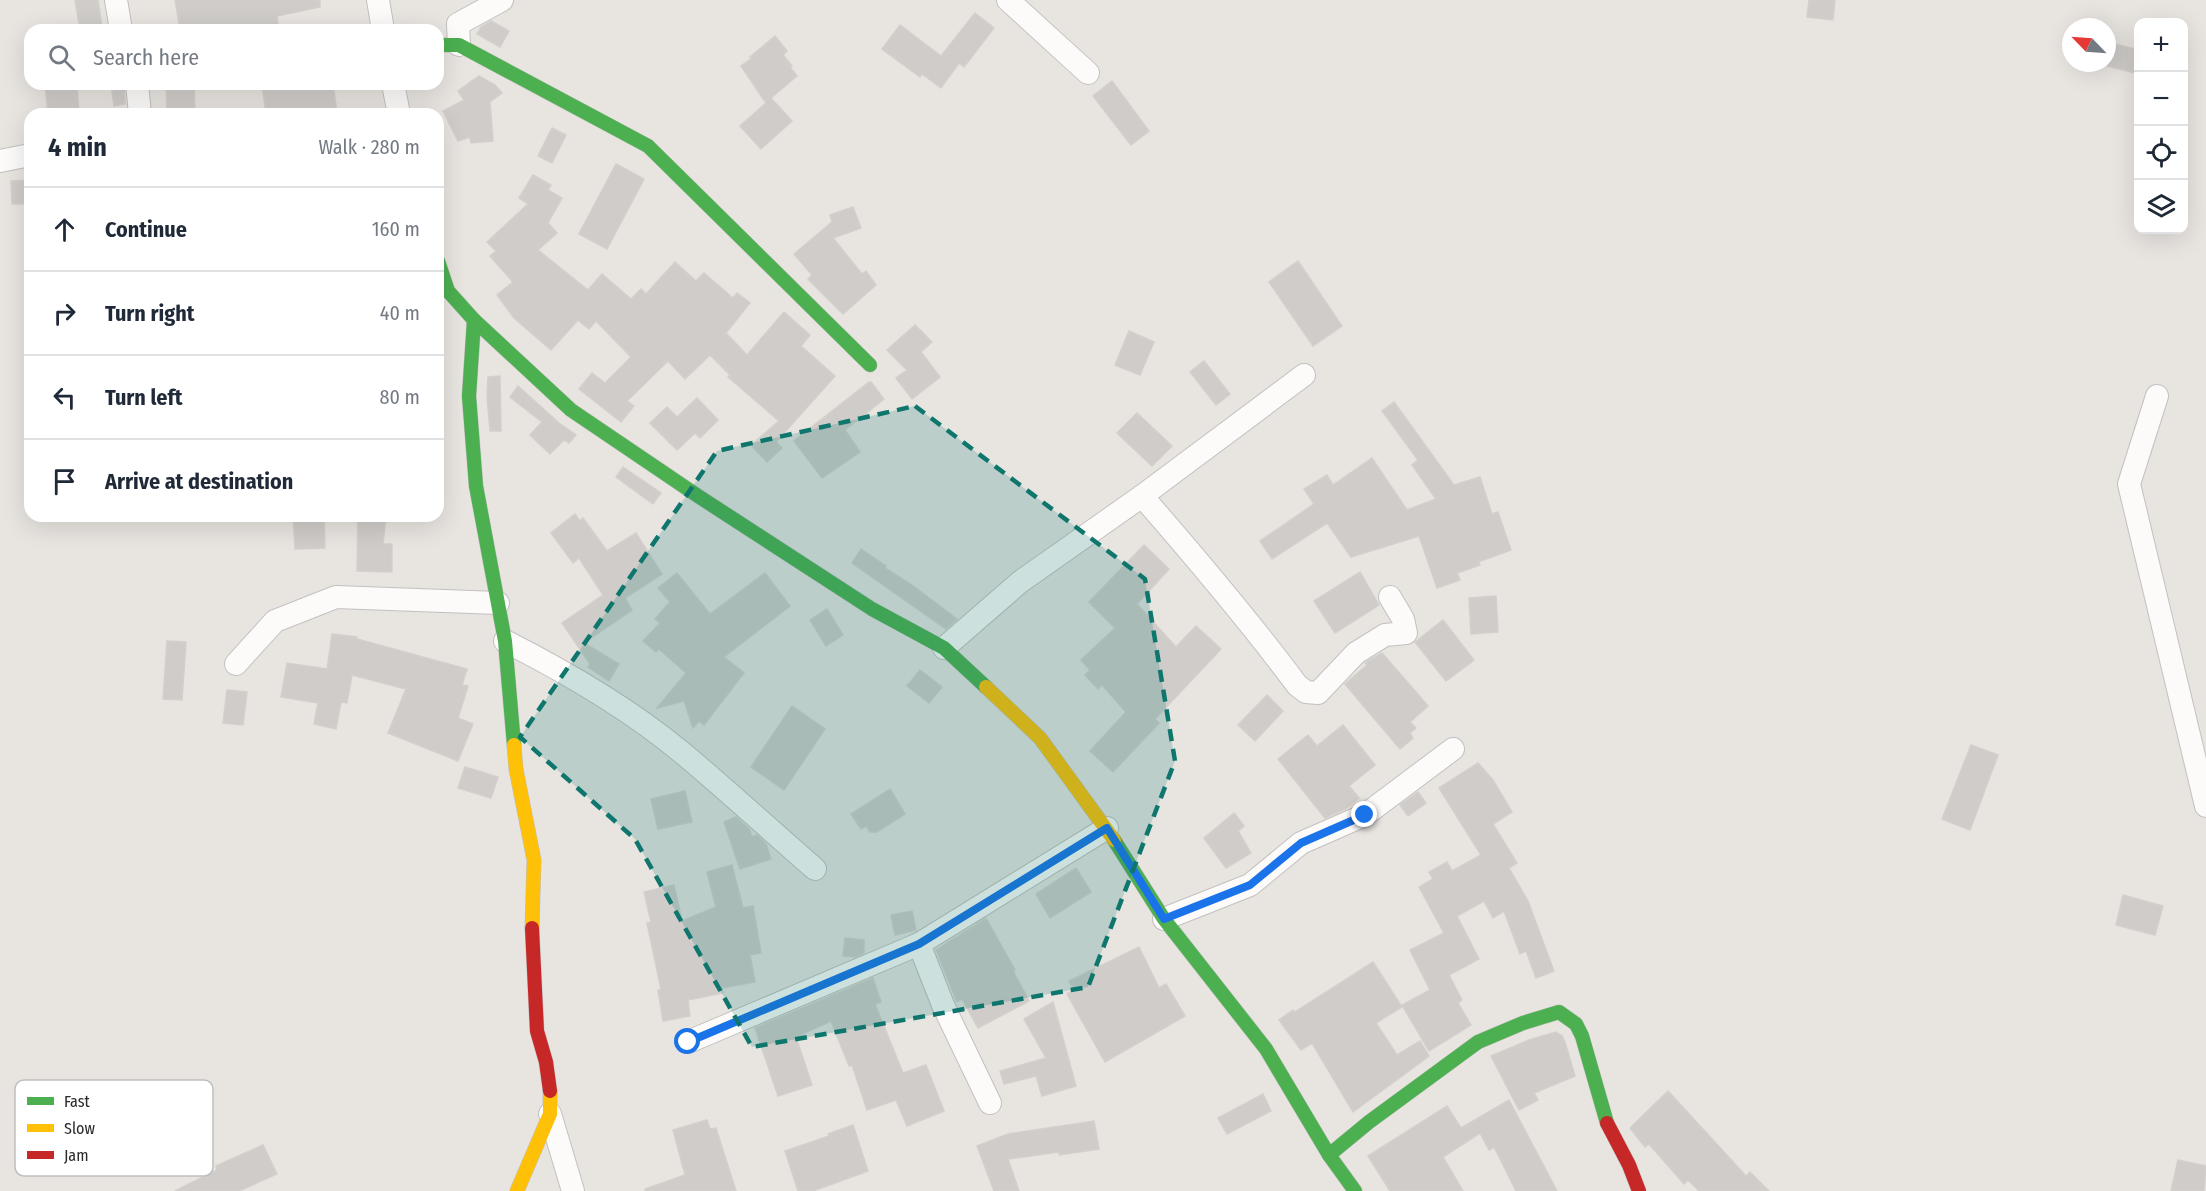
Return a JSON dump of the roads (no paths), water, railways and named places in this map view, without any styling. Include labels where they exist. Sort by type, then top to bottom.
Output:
[{"type":"street","points":[[116,0],[120,24]]},
{"type":"street","points":[[378,0],[382,24]]},
{"type":"street","points":[[502,0],[458,24],[448,45],[648,146],[870,365]]},
{"type":"street","points":[[1008,0],[1088,73]]},
{"type":"street","points":[[138,90],[139,108]]},
{"type":"street","points":[[394,90],[398,108]]},
{"type":"street","points":[[1,158],[24,156]]},
{"type":"street","points":[[444,279],[448,291],[474,320],[571,410],[862,603],[944,648],[1040,738],[1107,828],[1164,919],[1266,1049],[1329,1155],[1355,1191]]},
{"type":"street","points":[[474,320],[469,396],[476,486],[505,641],[516,769],[534,860],[532,941],[537,1031],[546,1062],[550,1114],[573,1191]]},
{"type":"street","points":[[944,648],[1020,582],[1142,496],[1304,375]]},
{"type":"street","points":[[2157,396],[2129,484],[2206,806]]},
{"type":"street","points":[[1142,496],[1210,574],[1297,685],[1305,692],[1318,693],[1356,653],[1385,635],[1406,633],[1403,619],[1390,597]]},
{"type":"street","points":[[236,664],[275,621],[336,597],[498,603]]},
{"type":"street","points":[[505,641],[587,685],[679,750],[815,869]]},
{"type":"street","points":[[1164,919],[1250,885],[1301,843],[1365,815],[1453,749]]},
{"type":"street","points":[[688,1042],[919,944],[1107,828]]},
{"type":"street","points":[[919,944],[943,1005],[990,1103]]},
{"type":"street","points":[[1329,1155],[1369,1122],[1478,1042],[1523,1023],[1558,1012],[1576,1024],[1582,1036],[1606,1122],[1629,1165],[1639,1191]]},
{"type":"street","points":[[517,1191],[550,1114]]}]
